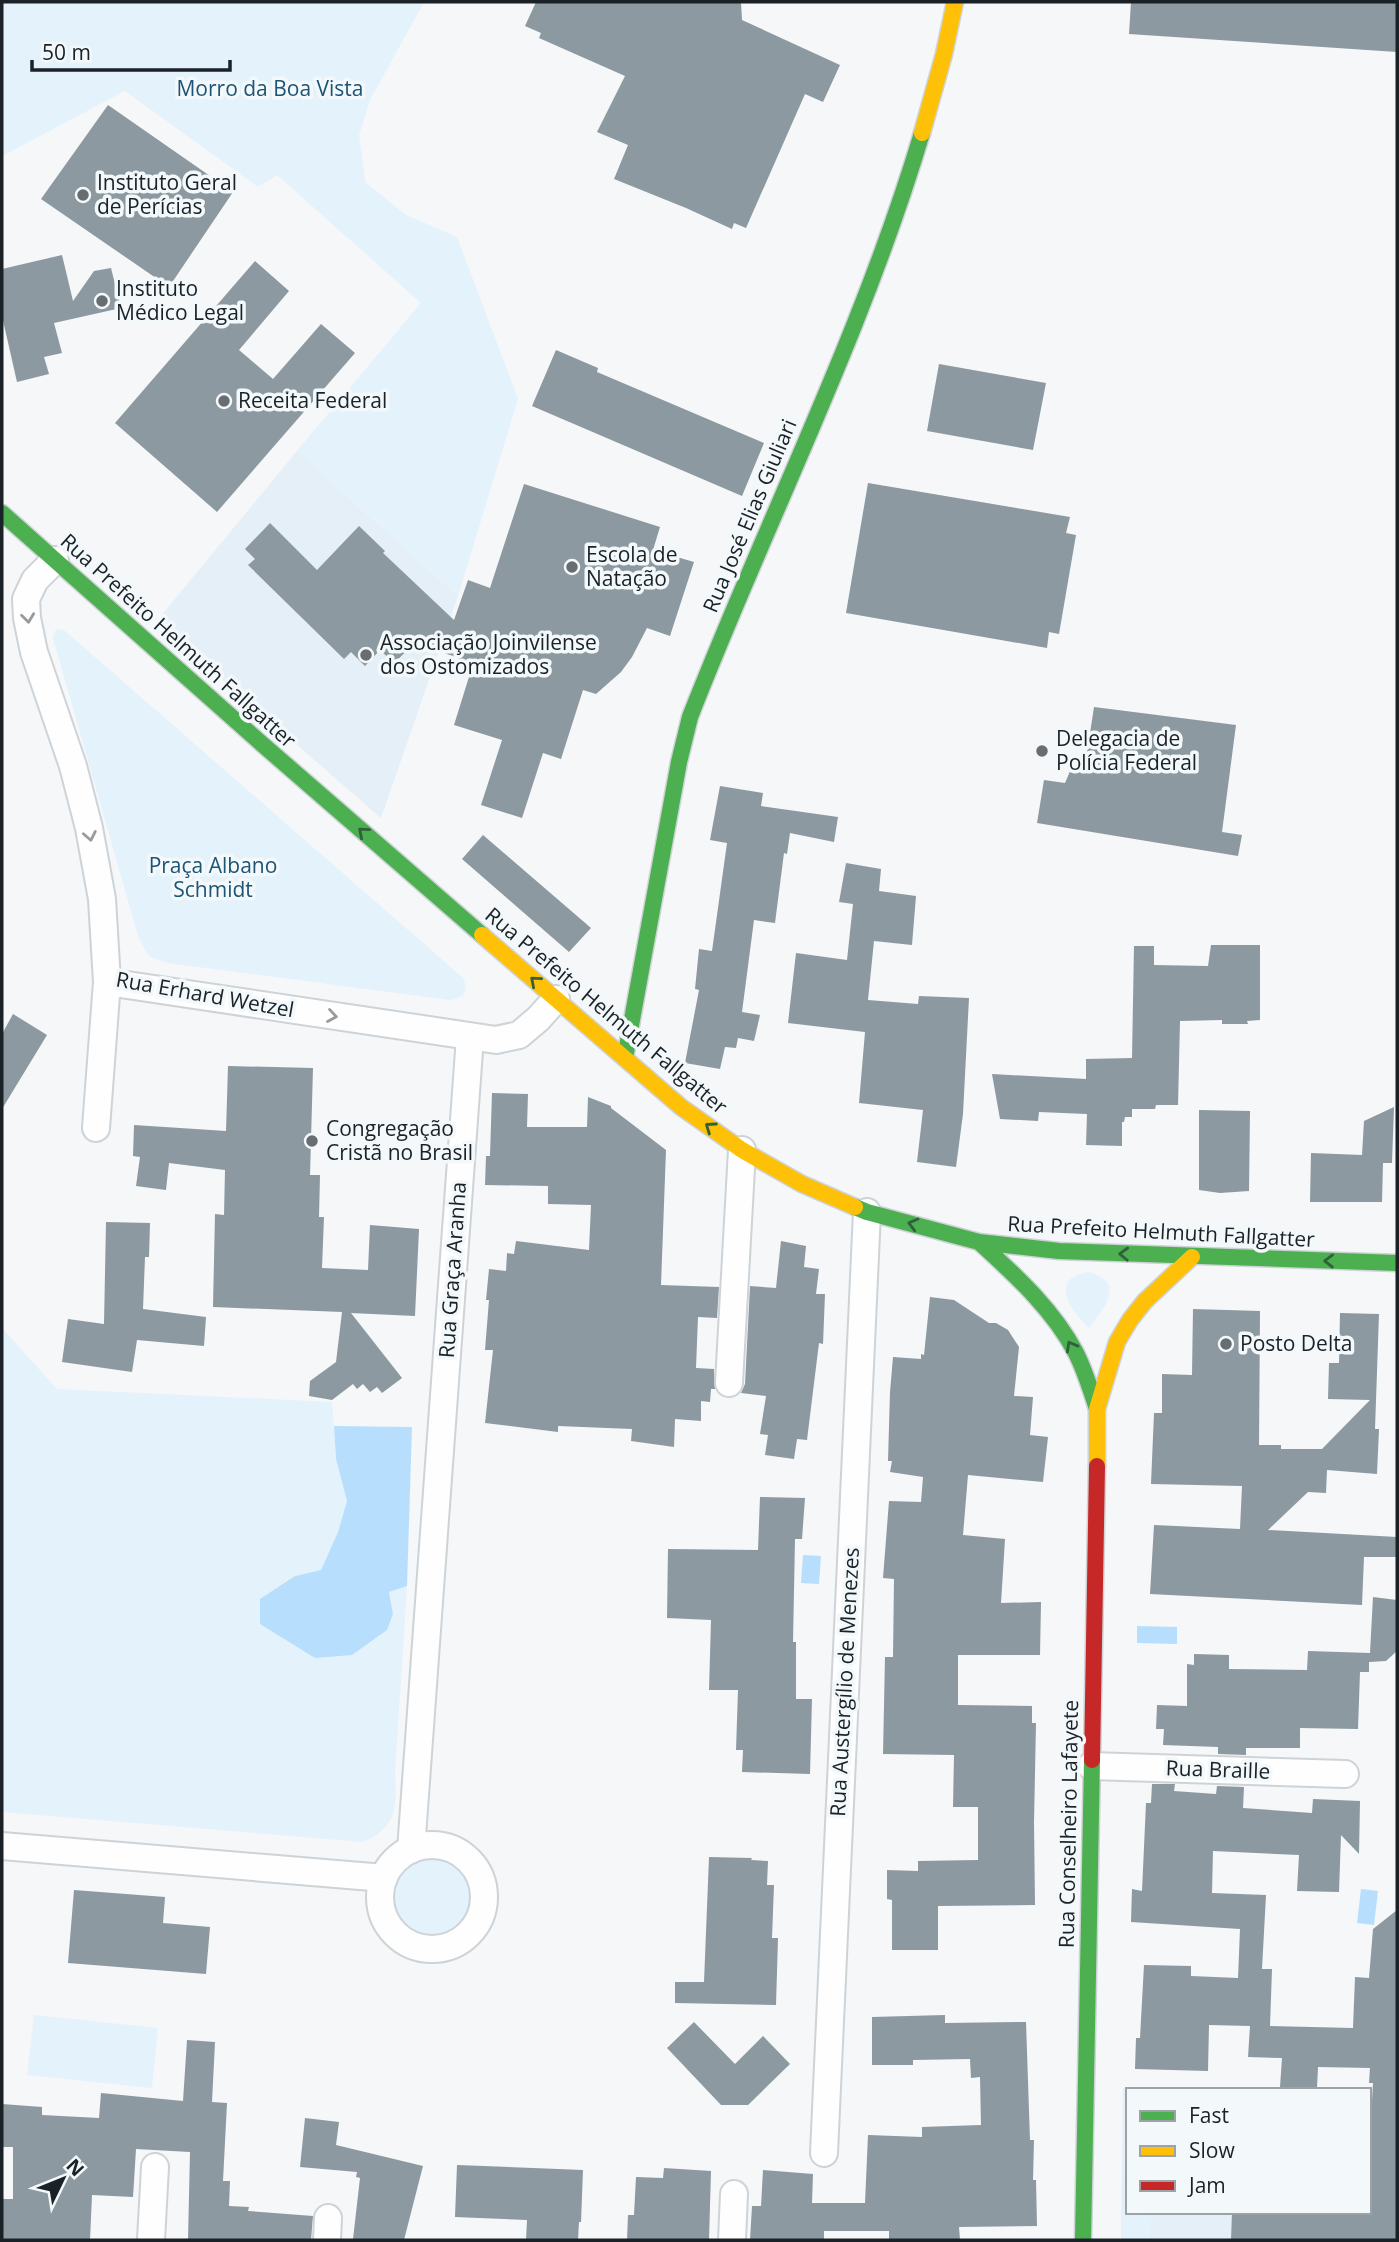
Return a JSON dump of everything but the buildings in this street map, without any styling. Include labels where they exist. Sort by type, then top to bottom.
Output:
[{"type":"street","name":"Rua José Elias Giuliari","points":[[625,1058],[679,762],[690,717],[864,304],[929,116],[955,2]]},
{"type":"street","name":"Rua Prefeito Helmuth Fallgatter","points":[[2,513],[272,753],[681,1107],[742,1150],[802,1184],[867,1212],[979,1242],[1059,1251],[1397,1263]]},
{"type":"street","name":"Rua Erhard Wetzel","points":[[55,560],[35,580],[26,599],[27,618],[34,652],[72,766],[89,828],[102,898],[107,982],[496,1040],[519,1035],[538,1020],[556,999]]},
{"type":"street","points":[[96,1128],[107,982]]},
{"type":"street","name":"Rua Graça Aranha","points":[[411,1850],[470,1037]]},
{"type":"street","points":[[729,1383],[742,1150]]},
{"type":"street","name":"Rua Austergílio de Menezes","points":[[824,2153],[867,1212]]},
{"type":"street","name":"Rua Conselheiro Lafayete","points":[[979,1242],[1018,1278],[1054,1317],[1085,1372],[1097,1409]]},
{"type":"street","name":"Rua Conselheiro Lafayete","points":[[1083,2240],[1097,1409],[1117,1342],[1130,1320],[1145,1301],[1192,1257]]},
{"type":"street","name":"Rua Braille","points":[[1091,1766],[1345,1774]]},
{"type":"street","points":[[428,1845],[446,1847],[463,1855],[475,1868],[483,1884],[484,1902],[480,1919],[470,1934],[456,1944],[439,1949],[421,1948],[404,1941],[391,1929],[383,1913],[380,1896],[384,1878],[390,1866],[411,1850],[428,1845]]},
{"type":"street","points":[[2,1846],[384,1878]]},
{"type":"street","points":[[151,2240],[155,2167]]},
{"type":"street","points":[[732,2240],[734,2194]]},
{"type":"shaded area","points":[[297,451],[458,596],[381,818],[156,622]]},
{"type":"shaded area","points":[[1123,2088],[1126,2088],[1126,2214],[1346,2214],[1345,2240],[1121,2240]]},
{"type":"green space","name":"Morro da Boa Vista","points":[[2,2],[424,2],[370,100],[359,135],[365,182],[406,215],[457,237],[518,399],[458,596],[297,451],[421,303],[277,175],[258,187],[125,91],[2,156]]},
{"type":"green space","name":"Praça Albano Schmidt","points":[[58,629],[65,631],[462,977],[464,993],[450,1000],[168,963],[149,956],[139,939],[53,638]]},
{"type":"green space","points":[[1088,1272],[1100,1276],[1110,1289],[1105,1305],[1089,1328],[1070,1305],[1066,1288],[1069,1281]]},
{"type":"green space","points":[[2,1328],[57,1389],[332,1402],[336,1459],[347,1501],[338,1532],[321,1570],[295,1576],[393,1614],[389,1592],[407,1586],[395,1774],[396,1796],[389,1823],[383,1830],[363,1842],[2,1812]]},
{"type":"green space","points":[[432,1853],[449,1857],[463,1866],[472,1880],[476,1897],[472,1914],[463,1928],[449,1937],[432,1941],[415,1937],[401,1928],[392,1914],[388,1897],[392,1880],[401,1866],[415,1857]]},
{"type":"green space","points":[[34,2015],[158,2028],[152,2088],[27,2075]]},
{"type":"green space","points":[[1126,2211],[1126,2214],[1152,2214],[1150,2240],[1121,2240],[1121,2213]]},
{"type":"water","points":[[334,1426],[412,1427],[407,1586],[389,1592],[393,1614],[387,1630],[352,1655],[315,1658],[260,1624],[260,1599],[295,1576],[321,1570],[338,1532],[347,1501],[336,1459]]},
{"type":"water","points":[[803,1555],[821,1556],[819,1584],[801,1583]]},
{"type":"water","points":[[1137,1626],[1177,1627],[1177,1644],[1137,1643]]},
{"type":"water","points":[[1361,1889],[1378,1891],[1374,1925],[1357,1923]]},
{"type":"traffic: fast","points":[[625,1058],[679,762],[690,717],[842,355],[898,208],[922,133]]},
{"type":"traffic: fast","points":[[2,513],[482,935]]},
{"type":"traffic: fast","points":[[855,1207],[979,1242],[1059,1251],[1397,1263]]},
{"type":"traffic: fast","points":[[979,1242],[1045,1307],[1067,1337],[1088,1381],[1097,1409]]},
{"type":"traffic: fast","points":[[1083,2240],[1092,1760]]},
{"type":"traffic: slow","points":[[922,133],[955,2]]},
{"type":"traffic: slow","points":[[482,935],[681,1107],[742,1150],[802,1184],[855,1207]]},
{"type":"traffic: slow","points":[[1097,1466],[1097,1409],[1117,1342],[1145,1301],[1192,1257]]},
{"type":"traffic: jam","points":[[1092,1760],[1097,1466]]},
{"type":"place","name":"Instituto Geral de Perícias","points":[[83,195]]},
{"type":"place","name":"Instituto Médico Legal","points":[[102,301]]},
{"type":"place","name":"Receita Federal","points":[[224,401]]},
{"type":"place","name":"Escola de Natação","points":[[572,567]]},
{"type":"place","name":"Associação Joinvilense dos Ostomizados","points":[[366,655]]},
{"type":"place","name":"Delegacia de Polícia Federal","points":[[1042,751]]},
{"type":"place","name":"Congregação Cristã no Brasil","points":[[312,1141]]},
{"type":"place","name":"Posto Delta","points":[[1226,1344]]}]
